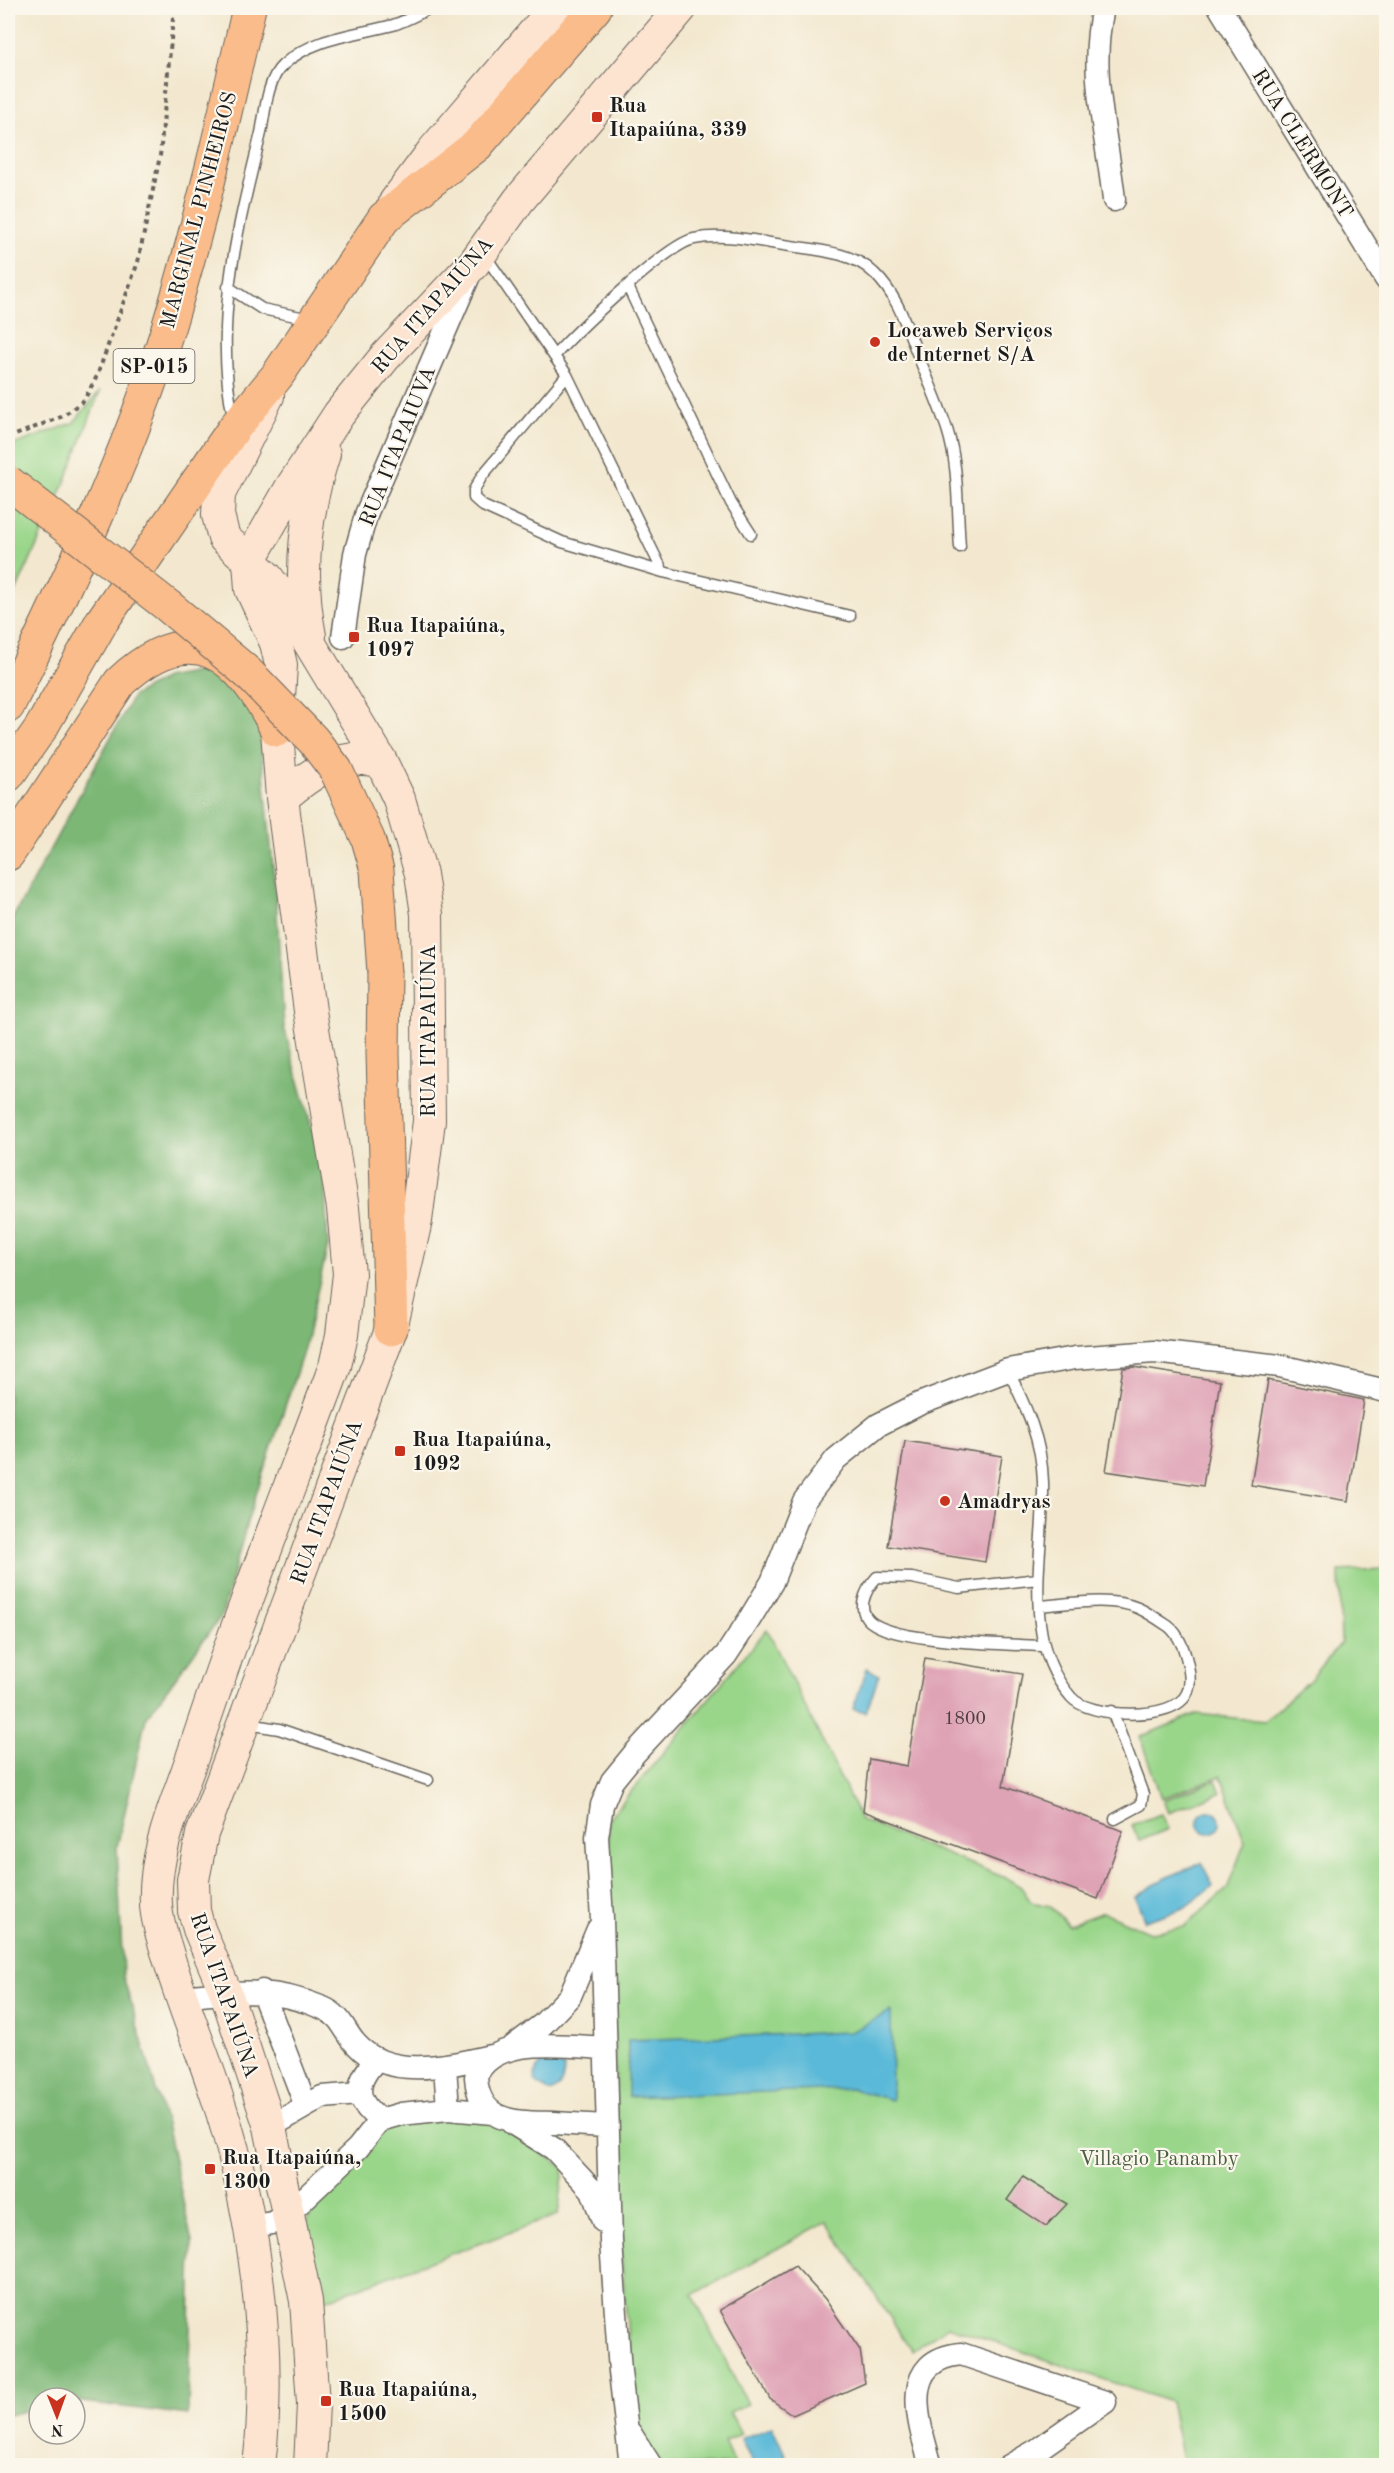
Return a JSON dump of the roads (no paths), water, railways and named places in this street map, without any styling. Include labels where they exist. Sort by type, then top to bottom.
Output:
[{"type":"highway","name":"MARGINAL PINHEIROS","points":[[8,706],[103,502],[168,326],[205,195],[249,8]]},
{"type":"highway","points":[[8,775],[41,728],[102,621],[235,427],[277,376],[384,218],[477,146],[595,8]]},
{"type":"highway","points":[[8,482],[168,606],[247,672],[313,740],[336,770],[368,839],[377,870],[384,973],[383,1054],[391,1329]]},
{"type":"highway","points":[[8,854],[120,682],[140,663],[166,649],[189,645],[216,653],[249,681],[277,730]]},
{"type":"main road","points":[[384,218],[433,151],[555,8]]},
{"type":"main road","name":"RUA ITAPAIÚNA","points":[[258,2466],[263,2426],[260,2317],[241,2181],[216,2092],[180,1997],[156,1909],[156,1888],[164,1844],[218,1678],[335,1365],[342,1335],[349,1274],[343,1208],[310,1011],[282,798],[277,730],[282,665],[276,643],[251,589],[249,561],[321,438],[339,414],[385,357],[478,257],[519,200],[681,8]]},
{"type":"main road","name":"RUA ITAPAIÚNA","points":[[277,376],[219,494],[219,528],[224,538],[267,577],[281,596],[381,761],[399,799],[421,874],[427,914],[429,1121],[416,1221],[391,1329],[202,1834],[193,1880],[194,1911],[199,1929],[226,1993],[270,2127],[306,2301],[313,2404],[310,2466]]},
{"type":"main road","points":[[313,651],[304,594],[306,534],[315,483],[339,414]]},
{"type":"main road","points":[[219,494],[225,515],[237,532],[267,532]]},
{"type":"main road","points":[[282,798],[323,766],[341,761],[369,758],[381,761]]},
{"type":"street","points":[[1103,8],[1097,35],[1097,73],[1099,107],[1114,200]]},
{"type":"street","name":"RUA CLERMONT","points":[[1220,8],[1386,279]]},
{"type":"street","name":"RUA ITAPAIUVA","points":[[343,637],[355,554],[367,512],[478,257]]},
{"type":"street","points":[[631,2466],[629,2431],[620,2372],[611,2241],[602,1919],[597,1837],[602,1804],[612,1781],[634,1754],[726,1655],[772,1582],[804,1501],[836,1459],[878,1425],[919,1404],[1008,1370],[1075,1358],[1154,1352],[1280,1366],[1386,1391]]},
{"type":"street","points":[[602,1919],[570,1996],[543,2024],[500,2052],[476,2077],[480,2099],[502,2118],[554,2149],[592,2190],[611,2241]]},
{"type":"street","points":[[180,1997],[262,1990],[289,1995],[326,2009],[342,2020],[356,2044],[377,2059],[403,2066],[445,2066],[500,2052],[544,2045],[605,2048]]},
{"type":"street","points":[[262,1990],[306,2106]]},
{"type":"street","points":[[350,2094],[377,2059]]},
{"type":"street","points":[[445,2066],[448,2109]]},
{"type":"street","points":[[270,2127],[322,2097],[350,2094]]},
{"type":"street","points":[[350,2094],[380,2120]]},
{"type":"street","points":[[248,2227],[272,2223],[288,2214],[358,2148],[380,2120],[401,2114],[448,2109],[502,2118],[606,2126]]},
{"type":"street","points":[[931,2466],[916,2394],[920,2378],[932,2363],[947,2355],[961,2354],[1105,2402],[1037,2450],[1009,2466]]},
{"type":"street","points":[[629,2431],[651,2466]]},
{"type":"lane","points":[[235,427],[225,373],[228,287],[239,223],[275,73],[301,52],[338,36],[395,24],[430,8]]},
{"type":"lane","points":[[555,355],[581,327],[676,247],[691,239],[712,236],[843,255],[873,272],[897,301],[947,430],[956,483],[960,547]]},
{"type":"lane","points":[[478,257],[555,355],[567,375],[663,572]]},
{"type":"lane","points":[[228,287],[262,309],[315,320]]},
{"type":"lane","points":[[628,287],[731,503],[751,534]]},
{"type":"lane","points":[[567,375],[482,476],[474,490],[474,498],[483,506],[562,543],[663,572],[850,616]]},
{"type":"lane","points":[[1008,1370],[1033,1421],[1039,1443],[1043,1481],[1038,1606],[1044,1646],[1060,1682],[1072,1699],[1092,1710],[1113,1712],[1156,1713],[1175,1706],[1187,1694],[1190,1674],[1184,1651],[1172,1628],[1136,1607],[1096,1602],[1038,1606]]},
{"type":"lane","points":[[1038,1579],[959,1588],[912,1578],[876,1576],[862,1604],[863,1612],[872,1623],[888,1630],[964,1642],[1044,1646]]},
{"type":"lane","points":[[1113,1712],[1143,1794],[1142,1805],[1115,1819]]},
{"type":"lane","points":[[244,1723],[279,1729],[428,1780]]},
{"type":"water","points":[[867,1668],[879,1675],[866,1712],[853,1709]]},
{"type":"water","points":[[1209,1811],[1217,1814],[1220,1822],[1217,1830],[1209,1833],[1201,1830],[1198,1822],[1201,1814]]},
{"type":"water","points":[[1202,1863],[1213,1886],[1184,1908],[1145,1921],[1135,1897],[1165,1878]]},
{"type":"water","points":[[891,2011],[892,2100],[852,2089],[628,2097],[628,2040],[851,2032]]},
{"type":"water","points":[[549,2060],[564,2067],[562,2082],[550,2092],[535,2082],[538,2068]]},
{"type":"water","points":[[772,2426],[788,2461],[775,2465],[753,2465],[741,2439]]},
{"type":"place","name":"Rua Itapaiúna, 339","points":[[597,117]]},
{"type":"place","name":"Locaweb Serviços de Internet S/A","points":[[875,342]]},
{"type":"place","name":"Rua Itapaiúna, 1097","points":[[354,637]]},
{"type":"place","name":"Rua Itapaiúna, 1092","points":[[400,1451]]},
{"type":"place","name":"Amadryas","points":[[945,1501]]},
{"type":"place","name":"Rua Itapaiúna, 1300","points":[[210,2169]]},
{"type":"place","name":"Rua Itapaiúna, 1500","points":[[326,2401]]},
{"type":"park label","name":"Villagio Panamby","points":[[1159,2158]]}]
